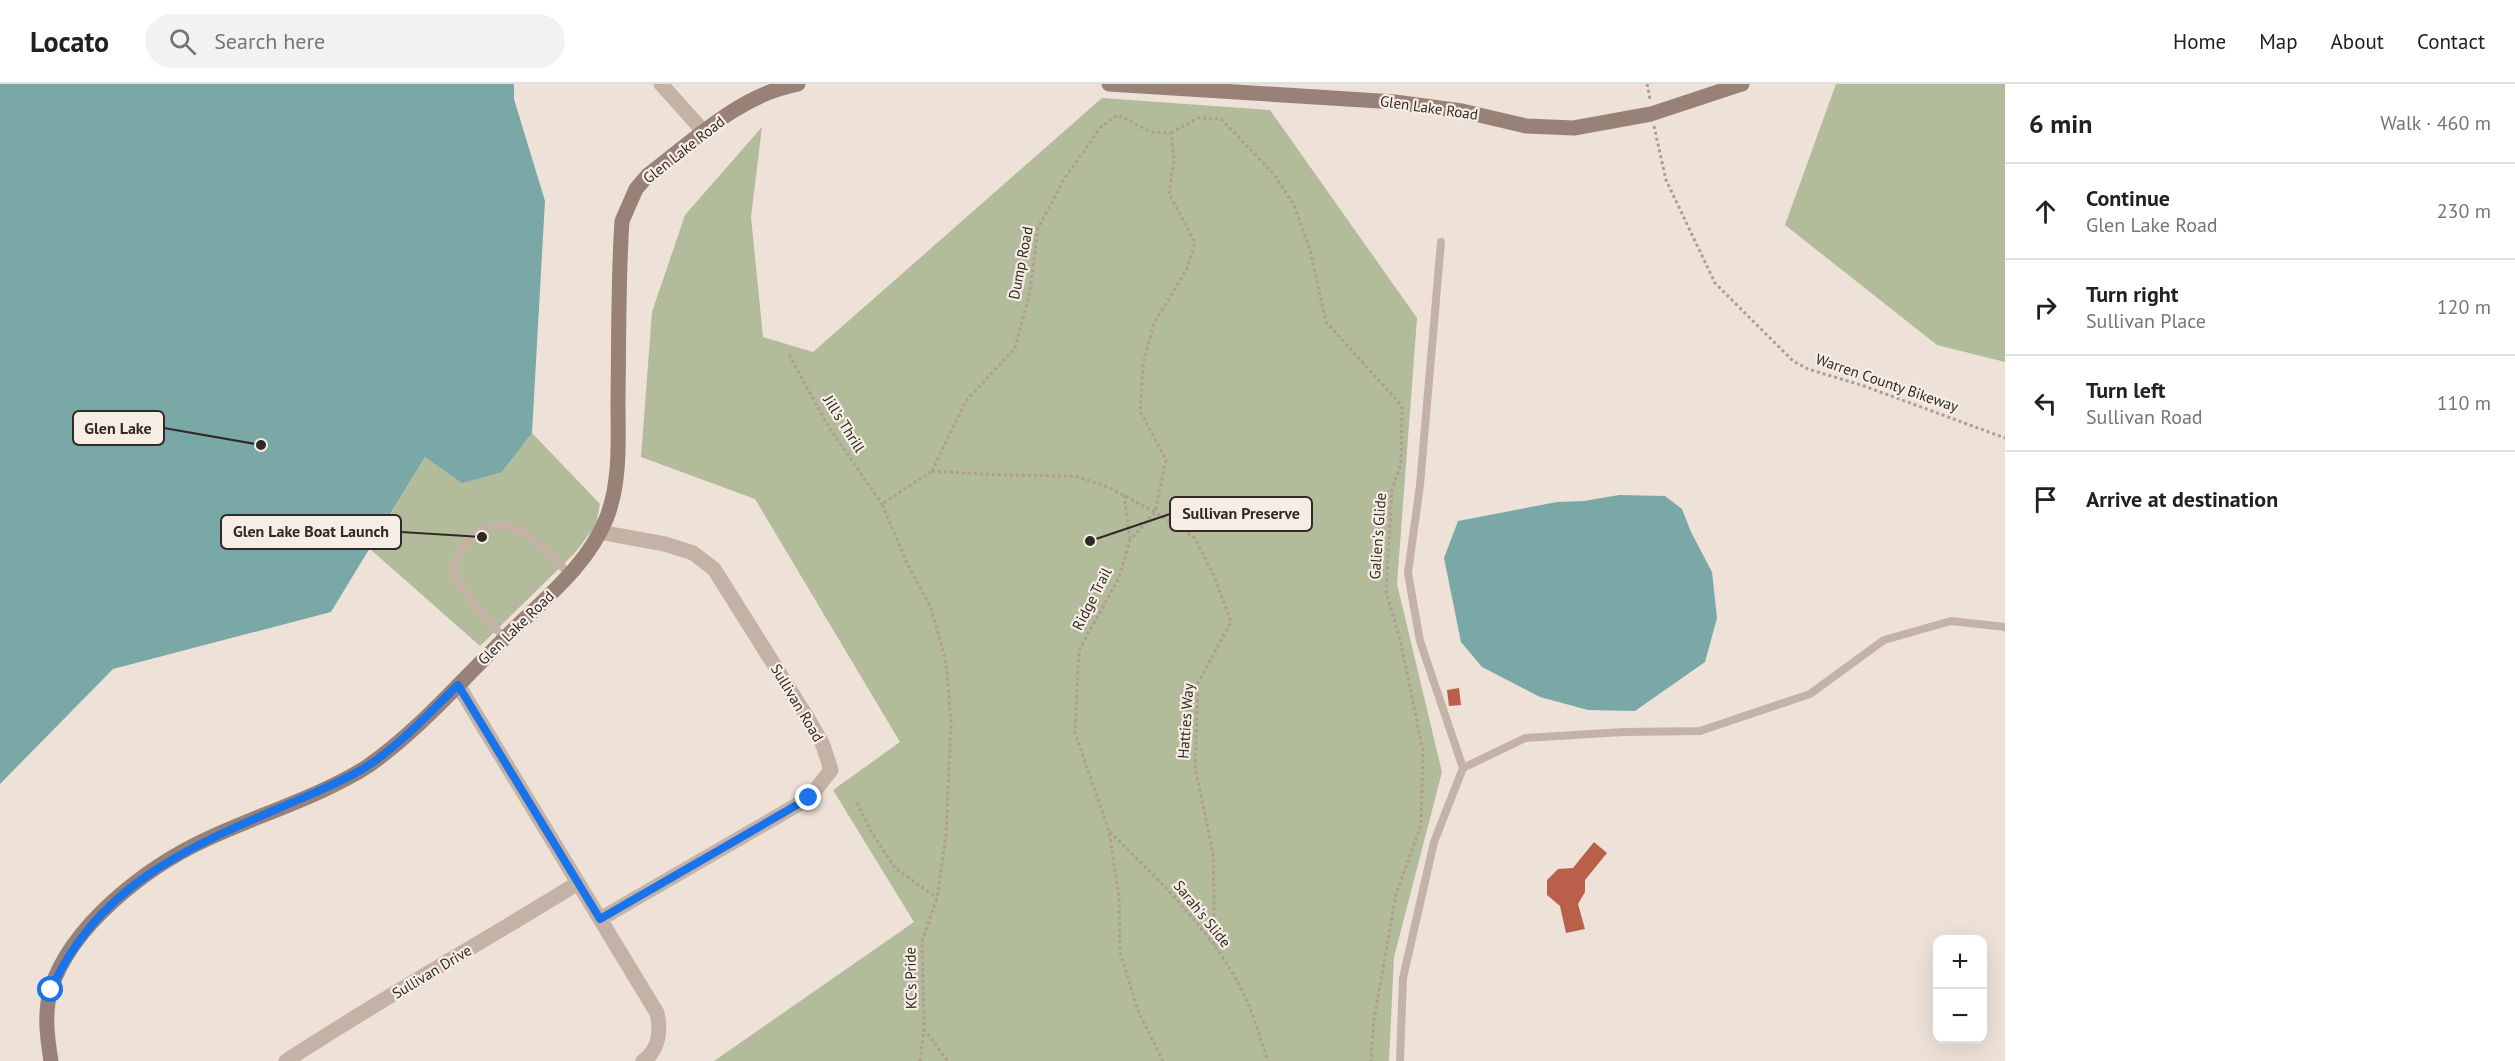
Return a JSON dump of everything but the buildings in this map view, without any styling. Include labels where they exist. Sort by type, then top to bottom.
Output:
[{"type":"street","points":[[661,84],[705,133]]},
{"type":"street","name":"Glen Lake Road","points":[[51,1061],[46,1029],[51,990],[69,953],[111,904],[144,875],[202,841],[324,788],[367,766],[414,728],[570,574],[608,515],[617,470],[622,221],[636,189],[648,175],[744,104],[787,86],[798,84]]},
{"type":"street","name":"Glen Lake Road","points":[[1109,84],[1395,102],[1462,111],[1526,126],[1574,128],[1652,114],[1742,84]]},
{"type":"street","name":"Sullivan Road","points":[[599,532],[665,544],[693,553],[714,569],[807,717],[823,745],[831,770],[809,798],[600,919]]},
{"type":"street","points":[[458,685],[657,1013],[660,1026],[657,1044],[644,1061]]},
{"type":"street","name":"Sullivan Drive","points":[[286,1061],[578,883]]},
{"type":"lane","points":[[1400,1061],[1403,978],[1434,842],[1463,768],[1420,641],[1408,573],[1421,473],[1441,242]]},
{"type":"lane","points":[[505,638],[484,618],[460,587],[453,573],[459,550],[470,539],[482,529],[497,524],[519,529],[536,541],[570,574]]},
{"type":"lane","points":[[1463,768],[1525,738],[1624,732],[1700,731],[1810,694],[1884,640],[1951,621],[2005,627]]},
{"type":"path","name":"Warren County Bikeway","points":[[1647,84],[1666,180],[1715,283],[1769,339],[1793,361],[1808,369],[1864,386],[2005,438]]},
{"type":"path","name":"Dump Road","points":[[932,471],[966,401],[1016,348],[1030,291],[1038,228],[1066,176],[1101,127],[1118,115],[1151,132],[1171,133]]},
{"type":"path","name":"Galien's Glide","points":[[1171,133],[1198,118],[1221,119],[1273,173],[1294,205],[1310,250],[1326,322],[1402,406],[1401,464],[1392,490],[1386,591],[1401,644],[1423,751],[1421,825],[1396,894],[1374,1020],[1371,1061]]},
{"type":"path","name":"Ridge Trail","points":[[1163,1061],[1138,1011],[1120,952],[1119,897],[1109,831],[1075,733],[1080,650],[1119,578],[1130,540],[1155,512],[1166,460],[1140,411],[1143,364],[1154,323],[1187,269],[1195,242],[1168,194],[1174,160],[1171,133]]},
{"type":"path","name":"Jill's Thrill","points":[[789,355],[830,429],[882,504],[907,563],[931,608],[946,662],[951,723],[946,835],[937,898]]},
{"type":"path","name":"Hatties Way","points":[[932,471],[1075,476],[1124,495],[1195,538],[1214,576],[1231,622],[1198,683],[1195,767],[1213,853],[1215,946]]},
{"type":"path","points":[[882,504],[932,471]]},
{"type":"path","points":[[1124,495],[1130,540]]},
{"type":"path","points":[[857,803],[872,833],[896,868],[937,898]]},
{"type":"path","name":"Sarah's Slide","points":[[1109,831],[1176,898],[1215,946],[1248,1003],[1268,1061]]},
{"type":"path","name":"KC's Pride","points":[[920,1061],[924,1029],[922,941],[937,898]]},
{"type":"path","points":[[924,1029],[948,1061]]},
{"type":"green space","points":[[1836,84],[2005,84],[2005,362],[1937,345],[1785,225]]},
{"type":"green space","points":[[1102,98],[1270,110],[1417,318],[1397,584],[1442,772],[1394,957],[1389,1061],[714,1061],[914,922],[833,790],[900,742],[755,499],[641,457],[652,312],[685,215],[762,127],[751,217],[763,337],[813,352]]},
{"type":"green space","points":[[532,433],[600,504],[596,525],[574,554],[480,646],[370,549],[425,457],[502,472]]},
{"type":"water","points":[[0,84],[514,84],[514,99],[545,201],[532,433],[502,472],[462,483],[425,457],[331,612],[113,669],[0,784]]},
{"type":"water","points":[[1619,495],[1665,496],[1682,509],[1712,572],[1717,618],[1705,662],[1635,711],[1588,710],[1540,697],[1482,667],[1461,642],[1444,558],[1458,521],[1557,502],[1584,501]]},
{"type":"place","name":"Glen Lake","points":[[261,445]]},
{"type":"place","name":"Glen Lake Boat Launch","points":[[482,537]]},
{"type":"place","name":"Sullivan Preserve","points":[[1090,541]]},
{"type":"route","points":[[51,990],[63,963],[83,934],[111,904],[144,875],[202,841],[324,788],[367,766],[414,728],[458,685],[600,919],[809,798]]}]
